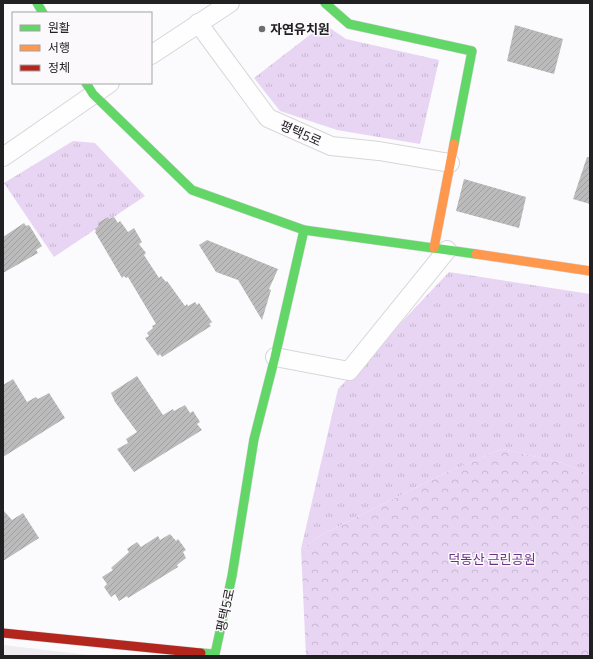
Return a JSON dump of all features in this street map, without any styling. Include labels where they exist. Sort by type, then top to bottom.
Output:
[{"type":"street","points":[[37,3],[42,12]]},
{"type":"street","points":[[152,54],[230,3]]},
{"type":"street","points":[[275,357],[349,371],[440,249],[450,163],[472,51],[349,24],[325,3]]},
{"type":"street","name":"평택5로","points":[[198,23],[268,118],[331,146],[378,151],[450,163]]},
{"type":"street","points":[[3,157],[89,89],[106,84]]},
{"type":"street","points":[[89,89],[192,190],[304,230],[590,271]]},
{"type":"street","name":"평택5로","points":[[3,633],[215,654],[232,576],[254,439],[275,357],[304,230]]},
{"type":"shaded area","points":[[3,645],[97,656],[3,656]]},
{"type":"green space","points":[[324,24],[346,39],[439,60],[420,144],[337,130],[280,111],[254,78]]},
{"type":"green space","points":[[73,141],[95,143],[145,196],[54,257],[4,183]]},
{"type":"green space","points":[[449,272],[590,294],[590,475],[563,463],[502,449],[443,474],[323,534],[301,549],[338,389]]},
{"type":"green space","name":"덕동산 근린공원","points":[[502,449],[563,463],[590,475],[590,656],[306,656],[301,549],[323,534],[443,474]]},
{"type":"building","points":[[515,25],[563,39],[554,74],[507,61]]},
{"type":"building","points":[[587,157],[590,157],[590,204],[573,199]]},
{"type":"building","points":[[464,179],[526,197],[519,228],[456,211]]},
{"type":"building","points":[[108,217],[109,219],[114,217],[118,223],[120,221],[128,232],[134,228],[142,242],[139,244],[146,253],[144,255],[159,278],[161,276],[166,282],[167,281],[185,306],[195,302],[197,305],[199,303],[212,322],[209,324],[211,326],[162,357],[160,354],[158,356],[145,338],[149,336],[147,333],[153,328],[152,326],[156,324],[128,277],[126,278],[124,276],[122,278],[95,232],[95,229],[99,226],[98,223]]},
{"type":"building","points":[[24,223],[26,226],[29,225],[42,246],[36,250],[38,253],[3,273],[3,237]]},
{"type":"building","points":[[207,240],[278,269],[269,289],[271,290],[262,320],[238,280],[216,272],[199,245]]},
{"type":"building","points":[[137,376],[163,415],[173,409],[174,411],[185,405],[190,413],[193,411],[200,422],[197,424],[202,430],[134,472],[117,449],[128,443],[126,439],[137,432],[115,402],[111,393]]},
{"type":"building","points":[[13,379],[27,402],[36,397],[38,399],[49,393],[65,418],[3,457],[3,385]]},
{"type":"building","points":[[3,510],[12,520],[23,513],[39,538],[3,561]]},
{"type":"building","points":[[170,534],[176,541],[178,539],[186,550],[183,552],[186,558],[177,565],[178,567],[128,598],[127,596],[119,601],[115,594],[111,597],[104,587],[107,584],[102,577],[113,570],[111,568],[129,552],[127,549],[137,542],[141,547],[158,536],[160,540]]},
{"type":"traffic: fast","points":[[37,3],[42,12]]},
{"type":"traffic: fast","points":[[325,3],[349,24],[472,51],[454,144]]},
{"type":"traffic: fast","points":[[87,84],[93,94],[192,190],[304,230],[476,254]]},
{"type":"traffic: fast","points":[[201,653],[215,654],[232,576],[254,439],[275,357],[304,230]]},
{"type":"traffic: slow","points":[[434,248],[454,144]]},
{"type":"traffic: slow","points":[[476,254],[590,271]]},
{"type":"traffic: jam","points":[[3,633],[201,653]]},
{"type":"place","name":"자연유치원","points":[[262,29]]}]
